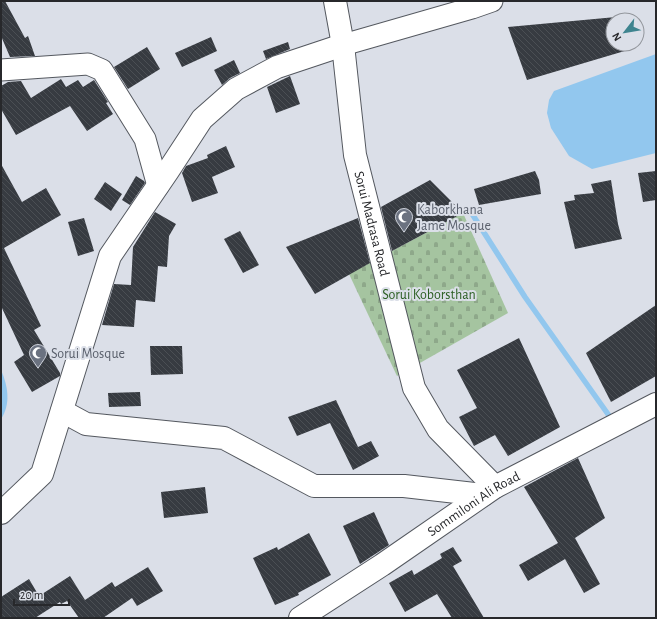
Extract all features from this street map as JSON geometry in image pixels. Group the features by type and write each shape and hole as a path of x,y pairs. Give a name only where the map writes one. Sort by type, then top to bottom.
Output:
{"street":[{"name":"Sorui Madrasa Road","path":"335,1 343,45 355,155 414,388 438,429 489,491"},
{"path":"1,513 42,474 110,256 202,119 236,89 277,67 343,45 492,1"},
{"path":"1,70 88,64 102,70 145,138 158,186"},
{"name":"Sommiloni Ali Road","path":"300,618 382,566 489,491 656,404"},
{"path":"62,411 86,424 224,438 314,486 404,486 489,491"}],"green space":[{"name":"Sorui Koborsthan","path":"463,213 508,313 397,376 349,274"}],"water":[{"path":"656,54 656,153 592,169 569,156 551,128 547,113 549,100 554,91"},
{"path":"1,370 7,389 7,401 1,419"}],"building":[{"path":"1,1 5,1 25,38 28,36 35,56 10,57 1,36"},
{"path":"605,18 605,52 621,52 527,80 508,27"},
{"path":"211,37 217,51 182,67 175,53"},
{"path":"288,42 290,49 266,59 263,51"},
{"path":"147,47 160,69 128,89 114,67"},
{"path":"234,60 240,73 230,78 222,85 214,70"},
{"path":"290,76 300,104 276,113 267,87"},
{"path":"61,79 66,87 78,80 83,87 94,80 108,102 106,103 113,114 87,131 70,106 16,135 1,109 1,86 8,82 21,81 31,98"},
{"path":"226,146 235,167 212,177 218,193 192,202 182,173 186,166 208,158 207,155"},
{"path":"1,164 22,202 46,188 61,215 4,248 41,326 34,330 60,373 60,376 32,392 14,362 24,355 1,306"},
{"path":"535,171 539,180 541,194 479,205 474,189"},
{"path":"656,171 656,200 643,202 638,173"},
{"path":"136,176 145,183 130,205 122,200"},
{"name":"Kaborkhana Jame Mosque","path":"430,180 463,213 392,251 381,207"},
{"path":"611,180 622,239 575,249 564,202 575,200 574,195 594,193 591,184"},
{"path":"105,182 122,194 111,211 94,199"},
{"path":"155,212 176,224 169,236 167,267 158,266 155,302 136,300 134,327 102,325 114,284 131,285 133,247"},
{"path":"84,218 94,251 78,256 68,222"},
{"path":"358,218 370,263 315,294 286,247"},
{"path":"240,231 259,265 243,273 224,239"},
{"path":"656,305 656,376 611,402 586,353"},
{"path":"519,338 560,427 508,456 495,435 474,446 459,417 477,408 457,370"},
{"path":"150,346 182,346 183,374 151,375"},
{"path":"140,392 141,406 109,407 108,393"},
{"path":"336,400 358,447 371,441 379,456 353,470 330,423 297,436 288,417"},
{"path":"578,458 605,518 575,538 600,584 584,593 565,559 528,581 519,565 558,543 524,487"},
{"path":"205,487 208,513 164,518 161,492"},
{"path":"374,512 389,545 360,564 343,526"},
{"path":"309,533 331,575 298,593 299,595 275,605 253,558 277,547 278,550"},
{"path":"453,547 462,561 453,566 484,618 452,618 437,594 405,612 389,583 412,570 414,575 442,558 440,554"},
{"path":"148,567 163,591 137,606 132,598 103,618 79,618 67,601 61,604 60,602 35,618 1,618 1,597 29,579 39,596 70,576 85,600 112,582 115,587"}],"waterway":[{"path":"469,209 525,297 610,417"}],"place":[{"name":"Kaborkhana Jame Mosque","path":"404,232"},
{"name":"Sorui Mosque","path":"38,368"}]}
